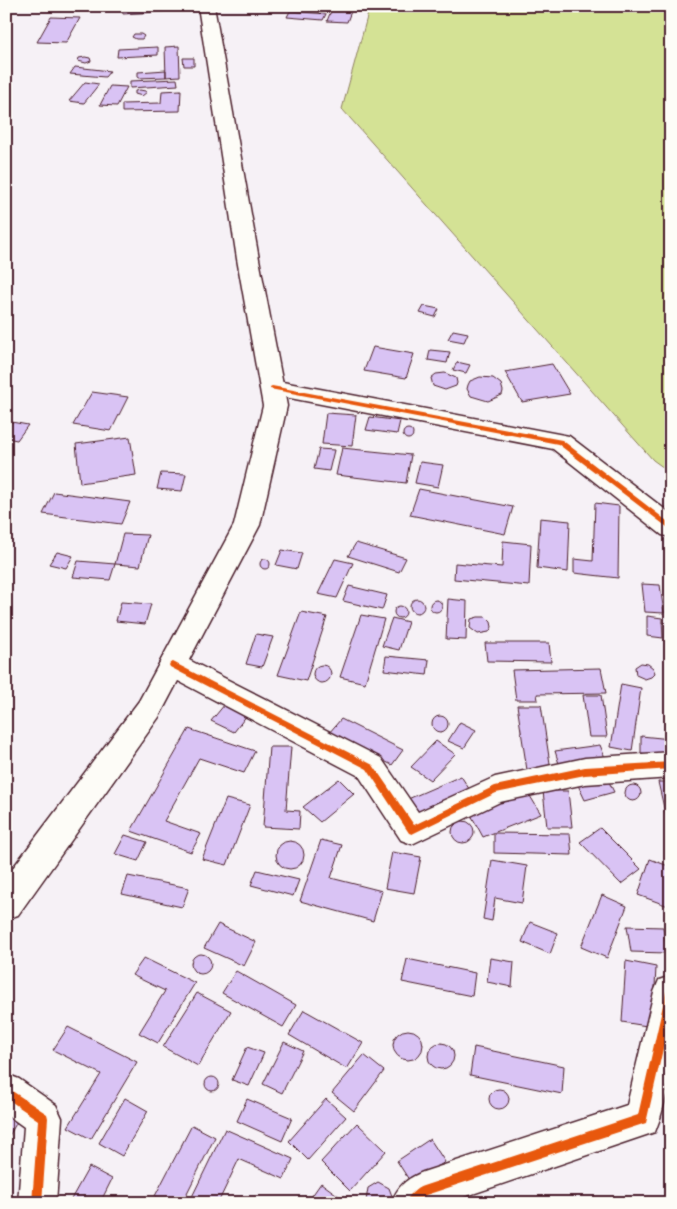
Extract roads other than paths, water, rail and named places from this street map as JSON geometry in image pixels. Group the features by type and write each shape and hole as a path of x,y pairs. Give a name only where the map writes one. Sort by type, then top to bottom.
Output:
{"main road":[{"path":"6,904 149,709 173,665 247,525 276,406 248,259 206,6"},
{"path":"272,388 560,442 671,528"},
{"path":"173,665 370,767 412,830 495,790 585,771 671,765"},
{"path":"410,1203 423,1191 642,1119 671,992"},
{"path":"6,1092 43,1118 37,1203"}]}
